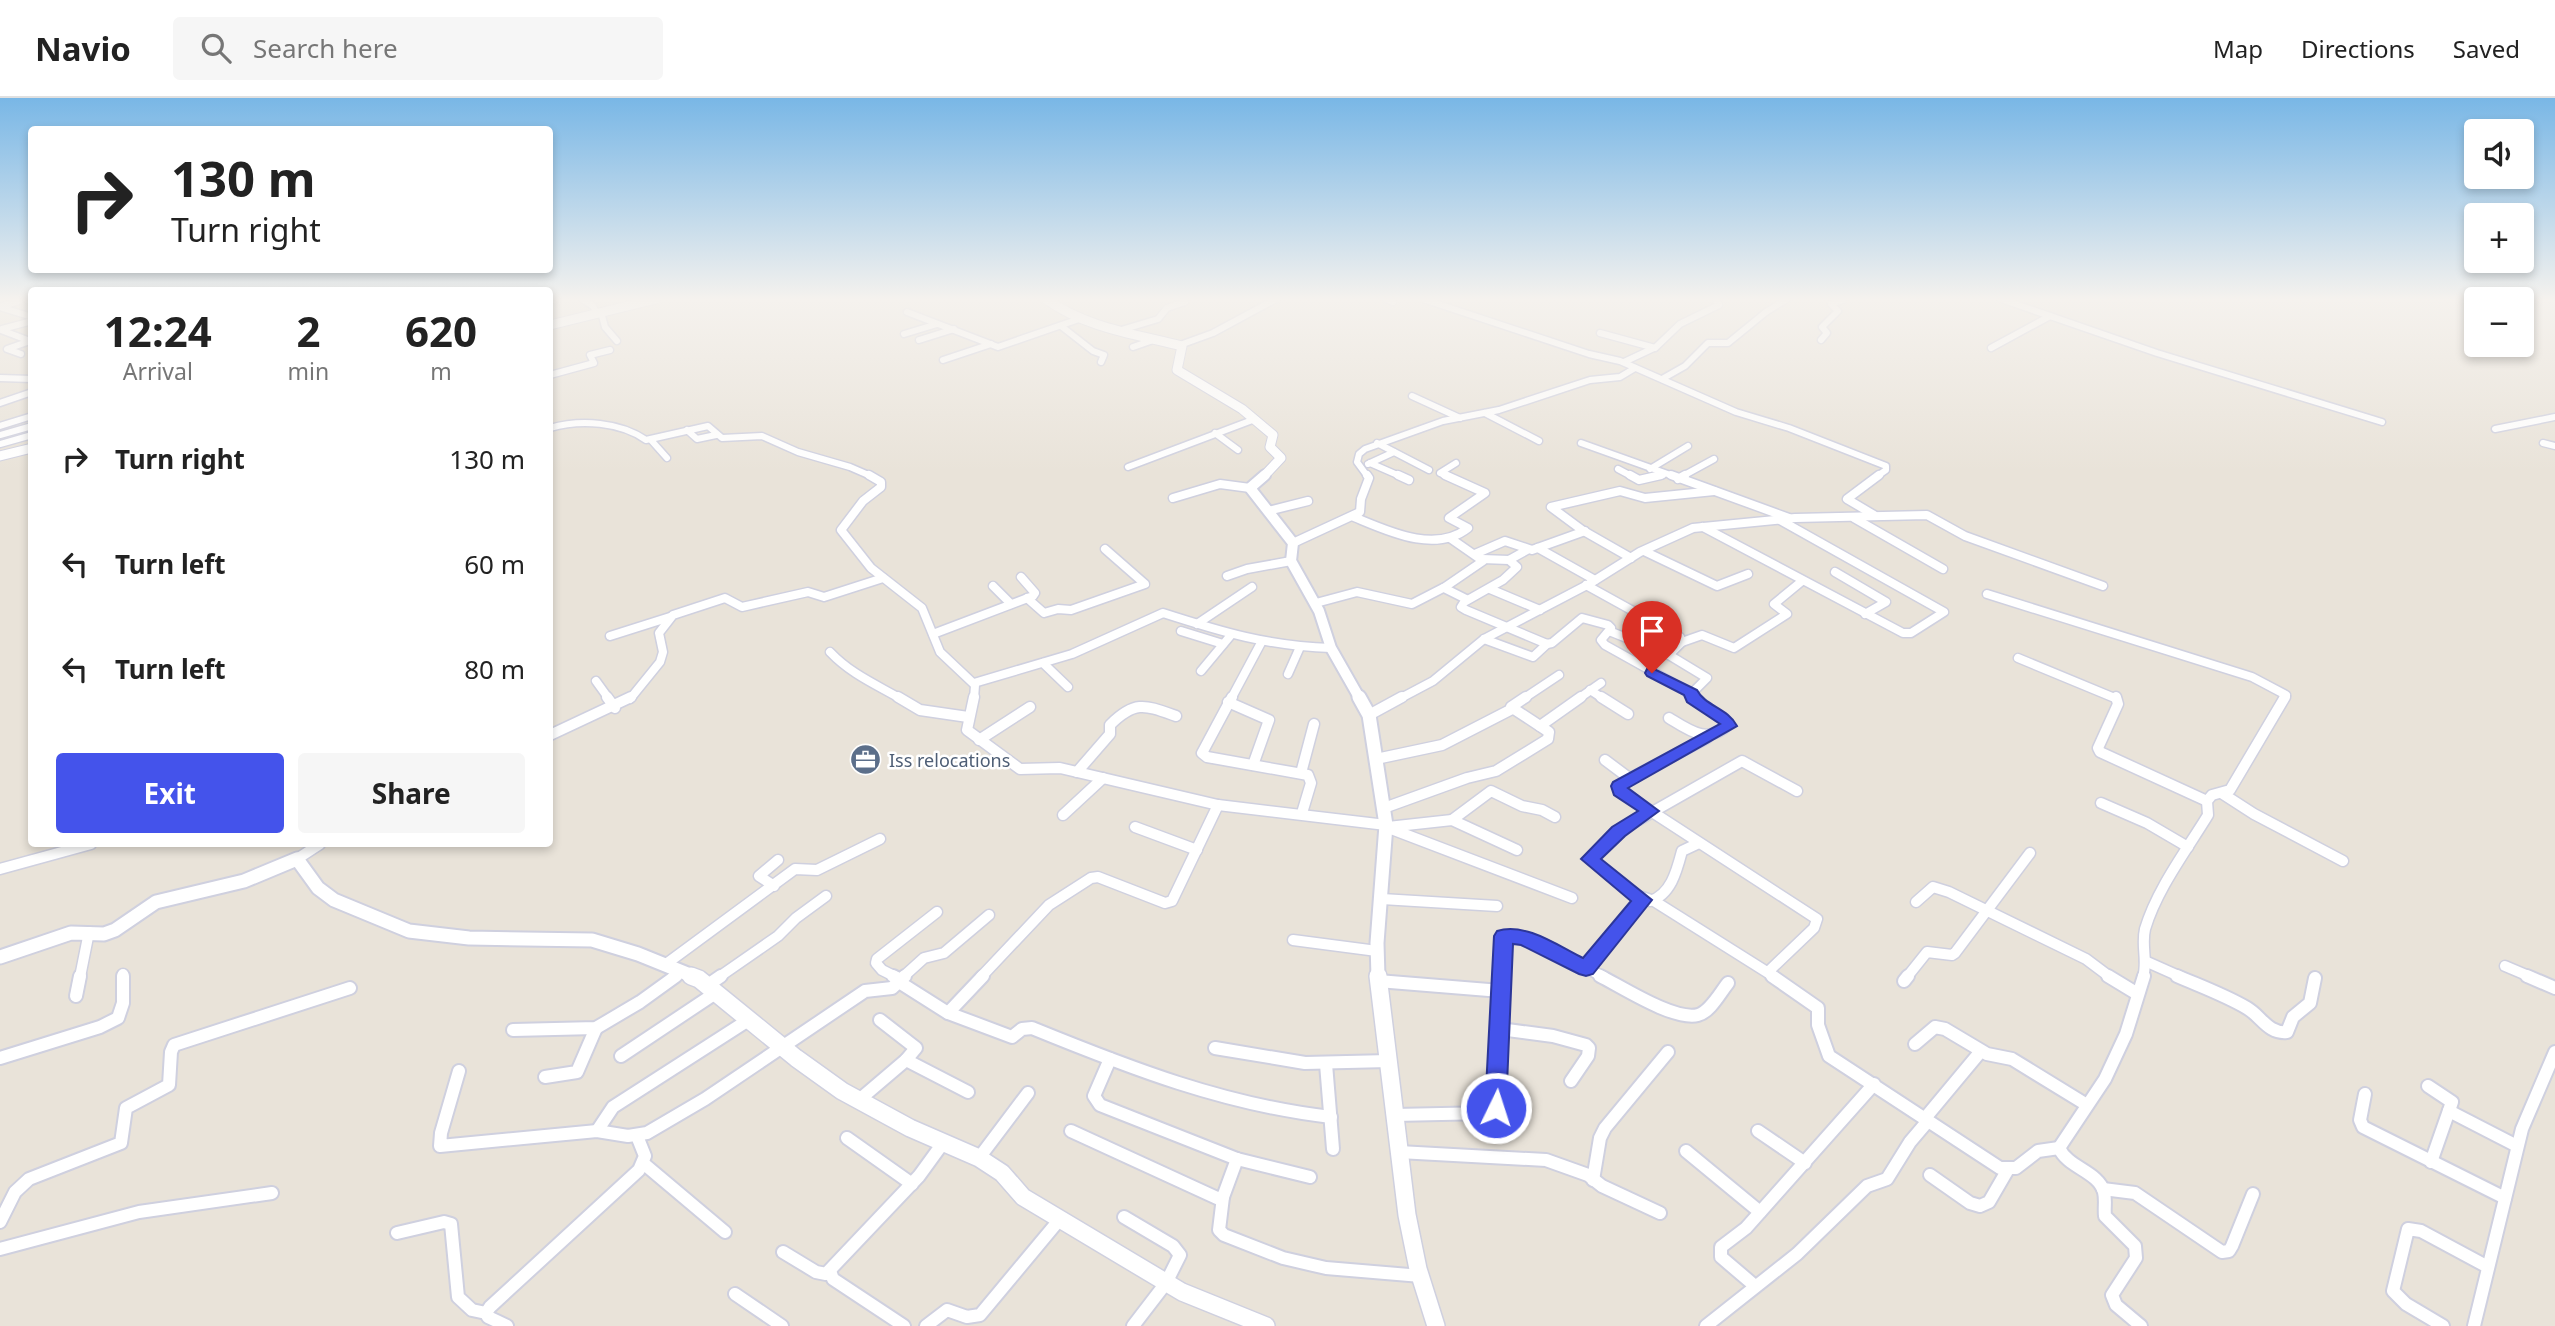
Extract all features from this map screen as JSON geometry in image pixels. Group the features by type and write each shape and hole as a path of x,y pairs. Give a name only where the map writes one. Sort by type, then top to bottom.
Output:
{"street":[{"path":"553,374 593,363 590,356"},
{"path":"943,360 954,356"},
{"path":"1101,362 1103,356"},
{"path":"1180,356 1177,370 1255,419 1272,433 1270,447 1281,458 1250,488"},
{"path":"1606,356 1736,412 1789,428 1887,469 1847,499 1876,516"},
{"path":"1624,362 1637,356"},
{"path":"1662,379 1685,366 1695,356"},
{"path":"2168,356 2382,422"},
{"path":"1293,543 1360,512 1362,495 1369,481 1357,462 1359,454 1377,443 1457,416 1485,413 1590,380 1620,377 1632,369"},
{"path":"12,378 28,372"},
{"path":"0,378 28,379"},
{"path":"0,403 28,394"},
{"path":"1412,396 1457,416"},
{"path":"1485,413 1539,441"},
{"path":"0,426 28,417"},
{"path":"2495,429 2555,417"},
{"path":"1128,467 1255,419"},
{"path":"553,427 568,423 601,425 630,429 642,439 650,440 708,426 716,435 735,439 760,435 798,452 855,467 881,481 883,485 863,501 841,530 867,564 922,608 944,657 974,683 976,691 967,730 1020,769 1053,767 1218,805 1302,813 1386,826 1572,898"},
{"path":"0,435 28,427"},
{"path":"1215,433 1238,450"},
{"path":"0,444 28,436"},
{"path":"650,440 667,458"},
{"path":"1377,443 1429,470"},
{"path":"1581,443 1790,519"},
{"path":"2543,443 2555,446"},
{"path":"1650,469 1688,446"},
{"path":"0,456 28,449"},
{"path":"1360,468 1394,452"},
{"path":"1678,479 1714,459"},
{"path":"1370,463 1409,480"},
{"path":"1354,517 1402,537 1450,538 1468,528 1450,520 1450,517 1485,493 1440,473 1456,463"},
{"path":"1618,469 1639,480 1665,474"},
{"path":"1173,498 1222,483 1234,483 1250,488 1293,543 1292,561 1316,603 1331,648 1369,715 1386,826 1377,951 1378,981 1407,1215 1436,1326"},
{"path":"1631,558 1551,507 1620,491 1645,498 1714,491"},
{"path":"1268,511 1308,501"},
{"path":"1369,715 1433,681 1484,639 1644,551 1686,530 1703,527 1790,519 1927,515 1965,536 2103,586"},
{"path":"1853,517 1943,569"},
{"path":"1703,527 1907,634 1944,612 1780,520"},
{"path":"1450,538 1478,556 1509,560 1527,550 1585,531"},
{"path":"1478,556 1505,541 1527,550"},
{"path":"1538,548 1595,580"},
{"path":"1027,598 1044,613 1058,609 1071,610 1145,584 1105,549"},
{"path":"1644,551 1717,586 1748,574"},
{"path":"1316,603 1357,592 1412,604 1444,588 1479,565 1478,556"},
{"path":"1509,560 1516,568 1490,589 1461,606 1547,644"},
{"path":"1227,576 1247,569 1292,561"},
{"path":"1835,572 1886,602 1865,614"},
{"path":"933,634 1035,593 1021,577"},
{"path":"610,636 713,600 729,598 742,607 808,592 824,597 883,578"},
{"path":"1669,655 1682,642 1702,635 1727,647 1737,646 1787,614 1774,604 1802,581"},
{"path":"1586,585 1675,634 1682,642"},
{"path":"993,586 1011,604"},
{"path":"1196,624 1252,587"},
{"path":"1444,588 1466,601"},
{"path":"1490,589 1540,610"},
{"path":"1987,594 2077,619 2231,671 2286,693 2230,789 2223,794 2212,795 2207,800 2208,815 2164,888 2143,935 2145,961 2126,1034 2105,1079 2059,1148"},
{"path":"974,683 1043,663 1114,636 1163,613 1262,642 1300,648 1331,648"},
{"path":"553,733 630,700 634,689 656,670 663,653 659,633 670,617"},
{"path":"1484,639 1533,657 1582,618 1608,625 1611,628 1601,640 1605,645 1691,693 1692,698 1725,718 1729,724 1619,786 1620,791 1817,919 1814,928 1769,974"},
{"path":"1181,631 1223,645"},
{"path":"1609,631 1669,655 1707,678 1691,693"},
{"path":"1201,671 1231,635"},
{"path":"1262,642 1202,753 1207,757 1308,775 1311,783 1302,813"},
{"path":"1288,674 1300,648"},
{"path":"830,652 848,671 864,677 913,706 928,713 968,717"},
{"path":"2018,658 2116,697 2118,704 2098,748 2100,752 2126,766 2207,800"},
{"path":"1043,663 1068,687"},
{"path":"1376,759 1442,745 1512,709 1559,675"},
{"path":"596,681 615,708"},
{"path":"1540,726 1601,683"},
{"path":"1590,690 1628,714"},
{"path":"1228,702 1269,720 1253,765"},
{"path":"1077,772 1110,734 1110,725 1133,706 1143,705 1176,716"},
{"path":"979,740 1030,707"},
{"path":"1384,808 1468,778 1496,771 1548,739 1549,732 1512,709"},
{"path":"1669,718 1707,738"},
{"path":"1301,773 1314,724"},
{"path":"1605,760 1629,779"},
{"path":"1797,791 1742,761 1619,831 1590,859 1646,899 1769,974 1818,1008 1818,1025 1826,1042 1825,1052 1927,1122 2007,1171 2017,1169 2039,1150 2059,1148"},
{"path":"1063,815 1103,778"},
{"path":"1452,820 1491,791 1522,806 1538,808 1555,817"},
{"path":"2223,794 2272,824 2343,861"},
{"path":"2101,803 2147,823 2188,847"},
{"path":"948,1013 1055,899 1069,894 1094,877 1168,903 1174,897 1218,805"},
{"path":"1386,826 1452,820 1517,850"},
{"path":"1135,827 1197,850"},
{"path":"666,964 795,869 817,870 880,839"},
{"path":"1586,968 1646,899 1664,893 1682,851 1699,843"},
{"path":"0,869 80,847"},
{"path":"0,957 71,933 104,934 156,902 244,881 297,859 315,847"},
{"path":"1904,981 1927,952 1932,950 1952,955 1955,953 1989,912 2030,853"},
{"path":"297,859 301,860 318,888 334,900 409,931 469,938 592,940 682,971 713,988 819,1075 859,1100 943,1143 979,1158 1002,1173 1023,1197 1166,1283 1266,1326"},
{"path":"774,886 759,876 778,860"},
{"path":"1916,902 1933,887 2093,963 2136,993"},
{"path":"621,1056 713,988 826,896"},
{"path":"1382,899 1497,906"},
{"path":"937,912 877,959 876,963 948,1013 1012,1037 1022,1029 1032,1028 1110,1059 1232,1101 1282,1112 1331,1117"},
{"path":"459,1071 441,1133 440,1146 597,1131 637,1136 671,1121 865,991 887,990 924,958 944,953 989,915"},
{"path":"76,996 89,932"},
{"path":"1395,1115 1493,1111 1500,1029 1501,943 1506,935 1524,938 1656,1004 1692,1017 1699,1015 1728,983"},
{"path":"1293,940 1377,951"},
{"path":"2145,961 2243,1006 2267,1027 2283,1033 2287,1031 2293,1017 2310,1003 2315,978"},
{"path":"2505,966 2555,988"},
{"path":"513,1030 596,1028 631,1009 682,971"},
{"path":"0,1058 100,1027 118,1018 123,1003 122,974"},
{"path":"1378,981 1501,991"},
{"path":"0,1222 15,1192 29,1180 121,1143 126,1108 135,1101 159,1093 169,1085 174,1045 350,988"},
{"path":"597,1131 613,1107 750,1019"},
{"path":"859,1100 914,1052 914,1045 880,1020"},
{"path":"1915,1044 1931,1029 1940,1027 1981,1051 2012,1059 2087,1105"},
{"path":"545,1077 577,1072 596,1028"},
{"path":"1500,1029 1553,1036 1586,1045 1589,1048 1588,1056 1571,1081"},
{"path":"1215,1048 1304,1063 1389,1061"},
{"path":"1706,1326 1797,1254 1870,1184 1886,1179 1927,1122 1926,1117 1981,1051"},
{"path":"1593,1180 1600,1138 1605,1128 1668,1052"},
{"path":"2474,1326 2522,1129 2554,1056"},
{"path":"1110,1059 1094,1096 1096,1102 1237,1159 1310,1177"},
{"path":"906,1060 968,1092"},
{"path":"1326,1063 1333,1149"},
{"path":"1755,1286 1721,1257 1720,1252 1805,1163 1874,1084"},
{"path":"2428,1086 2452,1102 2431,1162"},
{"path":"979,1158 1028,1093"},
{"path":"2365,1094 2360,1120 2363,1127 2505,1198"},
{"path":"2449,1111 2517,1146"},
{"path":"1071,1131 1209,1195 1223,1197"},
{"path":"1758,1131 1805,1163"},
{"path":"486,1313 643,1163 645,1156 637,1136"},
{"path":"847,1138 912,1184"},
{"path":"783,1252 822,1274 830,1271 912,1184 943,1143"},
{"path":"2059,1148 2066,1160 2102,1189 2134,1193 2222,1252 2229,1251 2232,1247 2253,1194"},
{"path":"1686,1151 1760,1212"},
{"path":"1399,1152 1540,1158 1577,1171 1616,1194 1660,1213"},
{"path":"1237,1159 1223,1197 1219,1230 1224,1235 1283,1258 1325,1268 1421,1276"},
{"path":"643,1163 725,1232"},
{"path":"1930,1175 1970,1203 1980,1206 1989,1202 2007,1171"},
{"path":"2102,1189 2105,1216 2131,1241 2137,1252 2133,1263 2114,1289 2113,1300 2141,1326"},
{"path":"0,1249 139,1213 272,1193"},
{"path":"1124,1217 1178,1251 1178,1261 1166,1283 1133,1326"},
{"path":"926,1326 947,1310 970,1322 981,1315 1060,1219"},
{"path":"397,1233 444,1222 451,1224 458,1297 472,1310 486,1313 488,1317 507,1326"},
{"path":"2443,1326 2406,1304 2393,1291 2408,1229 2421,1231 2488,1267"},
{"path":"830,1271 833,1279 904,1326"},
{"path":"735,1294 782,1326"}],"place":[{"name":"Iss relocations","path":"866,760"}],"route":[{"path":"1496,1108 1503,936 1524,938 1586,968 1643,900 1590,859 1619,831 1651,811 1620,791 1619,786 1729,726 1725,718 1692,698 1691,693 1652,673"}]}
